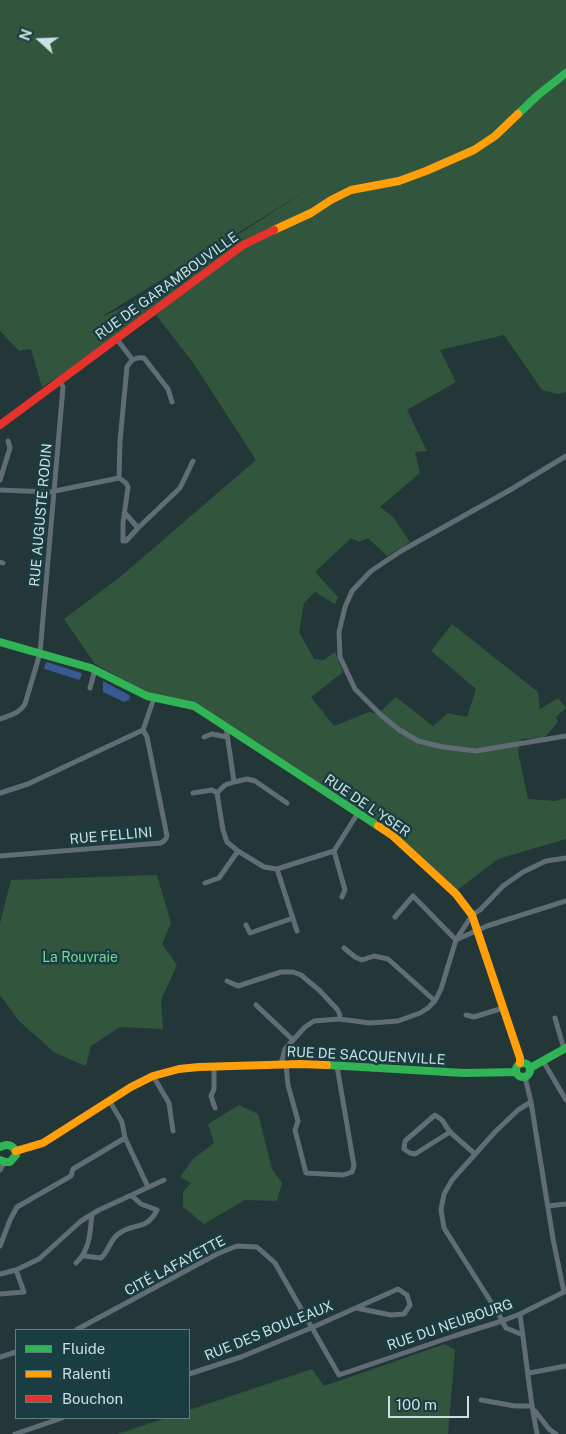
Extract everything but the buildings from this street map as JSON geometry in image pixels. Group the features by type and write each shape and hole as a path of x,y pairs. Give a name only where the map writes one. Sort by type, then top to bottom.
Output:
{"street":[{"name":"RUE DE GARAMBOUVILLE","path":"0,425 243,244 311,213 351,190 399,181 474,150 494,136 538,95 566,73"},
{"path":"116,338 132,359"},
{"path":"119,478 120,441 127,367 132,359 144,358 168,389 172,402"},
{"name":"RUE AUGUSTE RODIN","path":"0,718 21,710 25,704 40,653 63,387 60,380"},
{"path":"0,480 10,448 8,441"},
{"path":"566,456 488,503 401,551 371,571 352,591 345,607 339,632 340,657 355,689 382,716 398,729 418,741 442,747 476,751 566,736"},
{"path":"0,490 50,492 119,478 128,487 123,523 123,540 126,542 180,488 193,461"},
{"path":"125,513 138,528"},
{"name":"RUE DE L'YSER","path":"0,642 95,670 154,698 194,706 393,836 456,894 472,915 520,1058 520,1063"},
{"path":"90,688 95,670"},
{"path":"0,792 28,784 144,730 154,698"},
{"path":"226,727 234,782"},
{"name":"RUE FELLINI","path":"0,856 161,843 165,840 167,836 144,730"},
{"path":"204,737 212,734 227,737"},
{"path":"217,793 225,785 247,779 255,781 287,803"},
{"path":"193,793 212,790 217,793"},
{"path":"217,793 223,830 227,842 264,867 277,869 334,851 358,813"},
{"path":"205,883 219,878 238,851"},
{"path":"334,851 345,890 342,897"},
{"path":"337,1066 354,1166 352,1172 343,1175 306,1174 295,1130 298,1121 283,1064 285,1049 314,1021 339,1019 370,1023 398,1021 420,1013 435,1001 441,989 456,940 472,915 480,910 503,886 523,872 546,861 566,858"},
{"path":"277,869 297,931"},
{"path":"395,917 413,896 456,940"},
{"path":"456,940 478,930 566,901"},
{"path":"246,926 250,934 293,918"},
{"path":"344,948 362,960 374,956 388,959 435,1001"},
{"path":"227,981 238,986 281,972 293,972 300,975 337,1009 340,1015 339,1019"},
{"path":"256,1005 293,1040"},
{"path":"466,1015 474,1017 503,1008"},
{"path":"530,1068 565,1048 554,1018"},
{"path":"543,1061 566,1100"},
{"path":"520,1063 525,1063 530,1068 530,1073 525,1077 520,1077 516,1072 516,1066 520,1063"},
{"name":"RUE DE SACQUENVILLE","path":"16,1151 43,1143 131,1087 153,1076 179,1070 283,1064 464,1073 516,1072"},
{"path":"214,1067 214,1089 211,1096 215,1108"},
{"path":"153,1076 170,1103 173,1131"},
{"path":"525,1077 565,1292"},
{"path":"110,1102 122,1122 125,1138 148,1187"},
{"path":"523,1335 506,1328 444,1228 441,1210 444,1194 452,1180 495,1132 531,1102"},
{"path":"450,1132 415,1154 404,1149 405,1141 435,1115 442,1120 450,1132 475,1154"},
{"path":"0,1246 17,1207 71,1176 73,1169 125,1138"},
{"path":"0,1147 8,1144 14,1147 16,1151 13,1161 1,1164"},
{"path":"0,1274 16,1270 39,1259 81,1221 92,1214 164,1180"},
{"path":"132,1196 141,1204 156,1210"},
{"path":"548,1206 566,1204"},
{"path":"84,1256 101,1258 105,1255 116,1236 124,1230 148,1223 153,1218 156,1210 162,1205"},
{"path":"76,1263 84,1256 90,1237 92,1214"},
{"name":"CITÉ LAFAYETTE","path":"78,1329 217,1254 238,1246 258,1247 275,1263 339,1375"},
{"path":"0,1294 24,1292 16,1270"},
{"name":"RUE DES BOULEAUX","path":"190,1374 241,1357 398,1289 408,1295 410,1305 404,1314 391,1315 356,1308"},
{"name":"RUE DU NEUBOURG","path":"339,1375 502,1321 565,1292"},
{"path":"520,1314 537,1434"},
{"path":"0,1357 15,1352"},
{"path":"529,1373 566,1366"},
{"path":"481,1400 516,1406 532,1406"},
{"path":"532,1406 536,1414 556,1434"},
{"path":"16,1434 59,1419"}],"green space":[{"path":"0,0 566,0 566,392 558,394 542,390 504,335 440,350 456,382 407,410 427,451 415,452 420,473 380,507 393,517 410,542 387,556 368,538 359,542 351,538 315,572 338,597 335,604 315,592 304,603 299,632 314,659 324,660 335,652 343,672 311,697 334,726 369,712 378,714 396,697 433,726 448,713 467,717 476,689 431,651 452,624 538,692 540,709 558,698 566,708 556,717 558,722 544,738 521,739 518,752 528,799 555,801 566,798 566,839 498,859 456,891 392,833 192,702 149,694 95,664 64,619 120,577 256,460 194,364 156,315 42,387 31,349 19,351 0,331","holes":["309,189 126,306 101,317"]},
{"name":"La Rouvraie","path":"157,875 171,923 162,944 177,965 161,1000 163,1029 120,1027 91,1046 86,1066 55,1053 19,1021 0,995 0,923 11,880"},
{"path":"239,1105 258,1114 272,1169 282,1183 277,1201 245,1200 204,1224 183,1207 183,1192 191,1183 180,1177 193,1159 214,1143 208,1124"},
{"path":"445,1344 455,1350 448,1434 117,1434 163,1419 190,1419 190,1410 312,1369 324,1386"}],"water":[{"path":"47,662 81,673 82,675 79,680 44,669"},
{"path":"103,681 130,696 129,700 124,702 103,692"}],"traffic: fast":[{"path":"518,114 566,73"},
{"path":"0,642 91,668 147,696 194,706 378,826"},
{"path":"530,1068 566,1048"},
{"path":"520,1063 526,1063 530,1070 526,1077 520,1077 516,1073 516,1067 520,1063"},
{"path":"327,1065 464,1073 516,1072"},
{"path":"0,1147 11,1146 16,1155 10,1162 0,1160"}],"traffic: slow":[{"path":"274,230 311,213 351,190 399,181 474,150 495,136 518,114"},
{"path":"378,826 393,836 456,894 472,915 520,1058 520,1063"},
{"path":"16,1151 43,1143 131,1087 153,1076 179,1069 199,1067 327,1065"}],"traffic: jam":[{"path":"0,425 243,245 274,230"}]}
